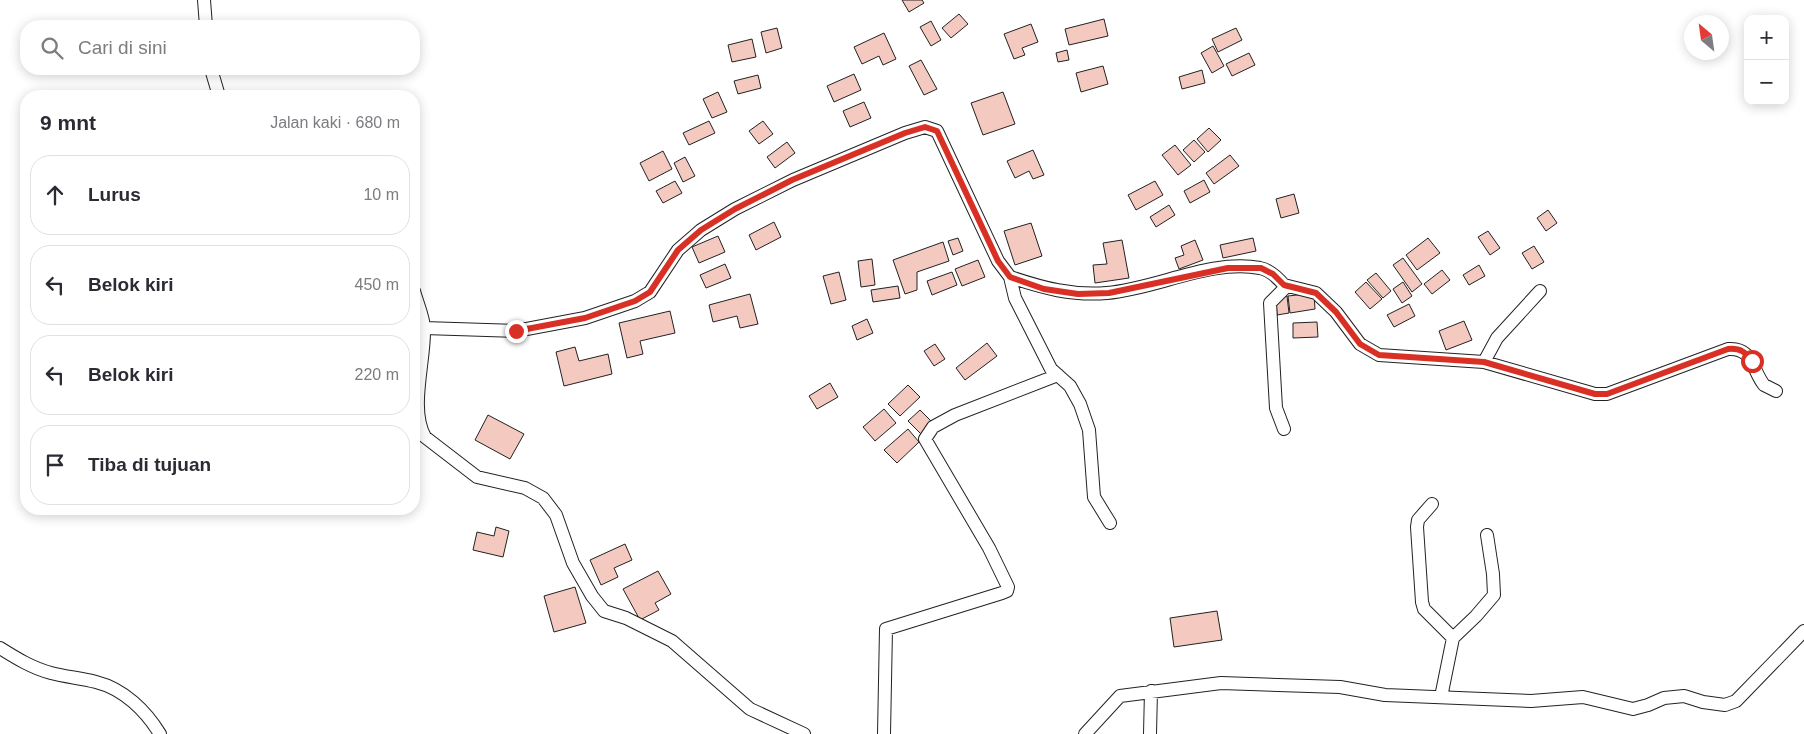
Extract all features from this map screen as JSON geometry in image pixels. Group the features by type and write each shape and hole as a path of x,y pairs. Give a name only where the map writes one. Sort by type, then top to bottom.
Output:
{"street":[{"path":"204,0 206,20"},
{"path":"212,75 217,90"},
{"path":"424,328 516,331 585,318 635,301 650,292 678,250 701,230 735,209 871,146 925,127 937,131 998,261 1010,277 1015,298 1051,369 1074,392 1086,420 1094,497 1110,522"},
{"path":"1010,277 1044,289 1078,294 1109,293 1228,268 1261,268 1273,274 1284,285 1316,293 1336,312 1360,344 1379,355 1484,362 1586,392 1607,394 1728,349 1736,348 1745,352 1752,361 1764,385 1776,391"},
{"path":"1284,285 1284,289 1270,304 1276,408 1284,429"},
{"path":"1484,362 1502,332 1540,291"},
{"path":"420,314 424,328 420,394"},
{"path":"884,734 886,630 1002,593 1008,587 989,548 925,439 933,428 955,415 1058,375"},
{"path":"420,428 426,437 477,477 525,488 543,498 556,515 573,563 592,596 604,611 626,618 672,641 750,709 804,734"},
{"path":"1432,504 1418,520 1417,527 1422,602 1424,609 1453,638"},
{"path":"1441,697 1453,638 1494,595 1487,535"},
{"path":"1085,734 1120,696 1221,683 1258,682 1340,687 1385,695 1531,700 1583,697 1632,709 1664,698 1684,696 1703,702 1725,705 1736,701 1804,631"},
{"path":"0,648 20,661 50,673 98,683 124,696 139,706 160,734"},
{"path":"1150,734 1151,691"}],"building":[{"path":"902,0 922,0 924,3 909,12"},
{"path":"959,14 968,24 951,38 942,28"},
{"path":"1104,19 1108,36 1069,45 1065,29"},
{"path":"931,21 941,40 931,46 920,27"},
{"path":"1031,24 1038,42 1022,48 1025,55 1014,59 1004,34"},
{"path":"777,28 782,48 766,53 761,32"},
{"path":"1236,28 1242,40 1218,52 1212,39"},
{"path":"884,33 896,59 883,65 879,56 862,64 854,47"},
{"path":"752,39 756,57 732,62 728,45"},
{"path":"1213,46 1224,66 1212,73 1201,53"},
{"path":"1067,50 1069,60 1058,62 1056,53"},
{"path":"1249,53 1255,65 1232,76 1226,64"},
{"path":"921,60 937,89 924,95 909,66"},
{"path":"1103,66 1108,84 1081,92 1076,73"},
{"path":"1202,70 1205,83 1182,89 1179,77"},
{"path":"854,74 861,90 834,102 827,86"},
{"path":"758,75 761,88 738,94 734,81"},
{"path":"718,92 727,112 712,118 703,99"},
{"path":"1003,92 1015,124 983,135 971,103"},
{"path":"864,102 871,118 850,127 843,111"},
{"path":"709,121 715,133 689,145 683,133"},
{"path":"763,121 773,134 759,144 749,131"},
{"path":"1209,128 1221,140 1208,152 1197,139"},
{"path":"1194,140 1205,152 1194,162 1183,150"},
{"path":"787,142 795,153 775,168 767,157"},
{"path":"1175,145 1191,165 1178,175 1162,155"},
{"path":"1033,150 1044,175 1033,179 1029,171 1015,178 1007,161"},
{"path":"663,151 672,169 649,181 640,163"},
{"path":"1230,155 1239,166 1214,184 1206,173"},
{"path":"685,157 695,176 683,182 674,163"},
{"path":"1204,180 1210,192 1190,203 1184,191"},
{"path":"675,181 682,193 663,203 656,191"},
{"path":"1155,181 1163,195 1136,210 1128,195"},
{"path":"1294,194 1299,213 1281,218 1276,199"},
{"path":"1169,205 1175,215 1156,227 1150,217"},
{"path":"1548,210 1557,223 1546,231 1537,218"},
{"path":"774,222 781,237 756,250 749,235"},
{"path":"1031,223 1042,256 1015,265 1004,231"},
{"path":"1488,231 1500,248 1490,255 1478,237"},
{"path":"718,236 725,252 699,263 692,247"},
{"path":"958,238 963,251 953,255 948,241"},
{"path":"1253,238 1256,251 1223,258 1220,245"},
{"path":"1428,238 1440,253 1417,270 1406,255"},
{"path":"1122,240 1129,278 1095,283 1093,265 1107,264 1103,243"},
{"path":"1195,240 1203,260 1179,269 1175,258 1184,255 1181,246"},
{"path":"943,242 949,261 917,272 917,290 905,294 893,260"},
{"path":"1534,246 1544,262 1532,269 1522,253"},
{"path":"1403,258 1422,284 1412,292 1393,265"},
{"path":"872,259 875,285 861,287 858,261"},
{"path":"978,260 985,277 962,286 955,269"},
{"path":"725,264 731,278 706,288 700,275"},
{"path":"1479,265 1485,276 1469,285 1463,275"},
{"path":"1442,270 1450,280 1432,294 1424,284"},
{"path":"839,272 846,300 831,304 823,276"},
{"path":"952,272 957,285 932,295 927,281"},
{"path":"1376,273 1391,291 1383,298 1367,280"},
{"path":"1366,282 1382,299 1370,309 1355,292"},
{"path":"1403,282 1412,296 1402,303 1393,289"},
{"path":"898,286 900,298 873,302 871,290"},
{"path":"1314,293 1315,309 1290,313 1288,296"},
{"path":"750,294 758,324 740,328 737,316 713,322 709,305"},
{"path":"1287,296 1289,313 1277,315 1276,297"},
{"path":"1409,304 1415,316 1394,327 1387,315"},
{"path":"670,311 675,333 640,341 643,354 627,358 619,323"},
{"path":"867,319 873,333 857,340 852,326"},
{"path":"1464,321 1472,340 1446,350 1439,331"},
{"path":"1317,322 1318,337 1293,338 1293,323"},
{"path":"987,343 997,356 965,380 956,368"},
{"path":"935,344 945,359 934,366 924,351"},
{"path":"575,347 579,361 608,354 612,374 564,386 556,352"},
{"path":"830,383 838,397 817,409 809,396"},
{"path":"908,385 920,397 900,416 888,404"},
{"path":"884,409 896,423 875,441 863,427"},
{"path":"920,410 934,424 922,435 908,421"},
{"path":"488,415 524,434 510,459 475,440"},
{"path":"908,429 919,442 897,463 884,450"},
{"path":"496,527 509,531 503,557 473,550 477,532 494,536"},
{"path":"625,544 632,560 614,568 618,577 601,585 590,560"},
{"path":"658,571 671,594 655,603 659,610 640,620 623,589"},
{"path":"575,587 586,623 554,632 544,596"},
{"path":"1217,611 1222,640 1174,647 1170,618"}],"route":[{"path":"516,331 585,318 635,301 650,292 678,250 701,230 735,209 792,180 871,146 925,127 937,131 998,261 1010,277 1044,289 1078,294 1109,293 1207,271 1228,268 1261,268 1273,274 1284,285 1303,288 1316,293 1336,312 1360,344 1379,355 1484,362 1595,394 1607,394 1632,383 1728,349 1736,348 1745,352 1752,361"}]}
